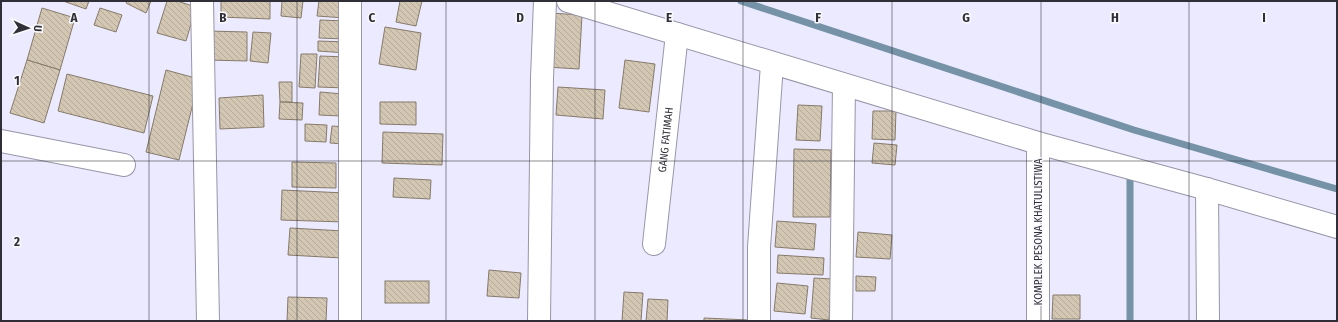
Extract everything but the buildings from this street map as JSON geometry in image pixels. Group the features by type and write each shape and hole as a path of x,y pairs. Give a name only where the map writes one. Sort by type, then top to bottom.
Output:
{"street":[{"path":"202,1 208,321"},
{"path":"350,1 350,321"},
{"path":"539,321 542,78 545,1"},
{"path":"568,1 772,64 1038,143 1207,188 1337,227"},
{"name":"GANG FATIMAH","path":"654,244 677,34"},
{"path":"759,321 759,247 772,64"},
{"path":"841,321 844,85"},
{"path":"1,141 124,165"},
{"name":"KOMPLEK PESONA KHATULISTIWA","path":"1038,143 1038,321"},
{"path":"1207,188 1208,321"}],"waterway":[{"path":"741,1 1134,130 1337,189"},
{"path":"1130,180 1130,321"}]}
